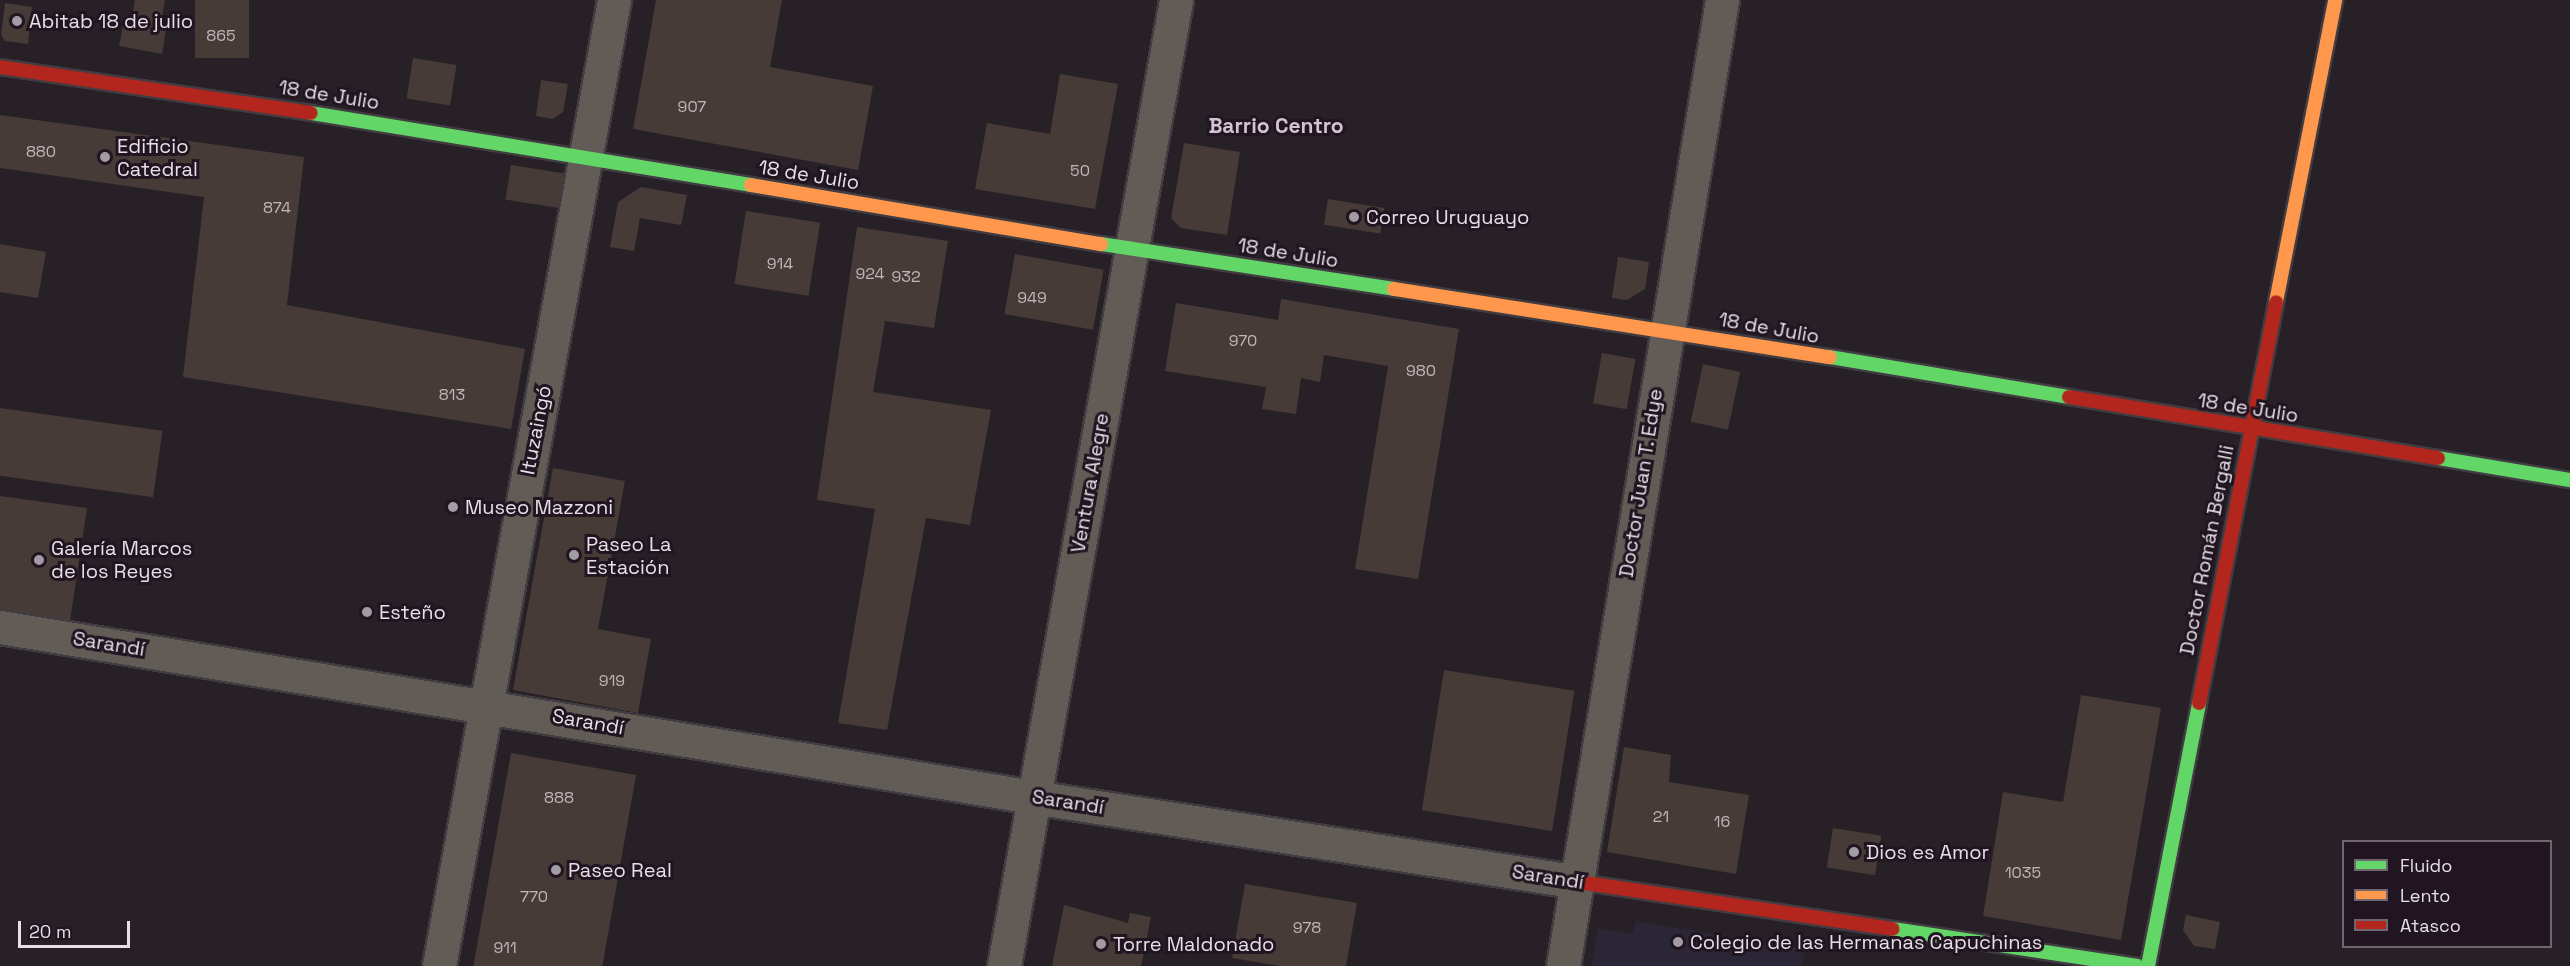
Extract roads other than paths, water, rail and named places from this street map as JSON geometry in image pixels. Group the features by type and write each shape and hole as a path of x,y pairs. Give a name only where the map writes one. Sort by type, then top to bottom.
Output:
{"street":[{"name":"Ituzaingó","path":"439,966 484,704 614,0"},
{"name":"Ventura Alegre","path":"1004,966 1176,0"},
{"name":"Doctor Juan T. Edye","path":"1563,966 1579,882 1665,330 1722,0"},
{"name":"Doctor Román Bergalli","path":"2148,966 2250,429 2335,0"},
{"name":"18 de Julio","path":"0,67 288,108 1133,249 1665,330 2250,429 2570,480"},
{"name":"Sarandí","path":"0,627 484,704 1033,797 2137,966"}],"place":[{"name":"Abitab 18 de julio","path":"17,21"},
{"name":"Edificio Catedral","path":"105,157"},
{"name":"Correo Uruguayo","path":"1354,217"},
{"name":"Museo Mazzoni","path":"453,507"},
{"name":"Paseo La Estación","path":"574,555"},
{"name":"Galería Marcos de los Reyes","path":"39,560"},
{"name":"Esteño","path":"367,612"},
{"name":"Dios es Amor","path":"1854,852"},
{"name":"Paseo Real","path":"556,870"},
{"name":"Colegio de las Hermanas Capuchinas","path":"1678,942"},
{"name":"Torre Maldonado","path":"1101,944"}],"district":[{"name":"Barrio Centro","path":"1276,126"}]}
